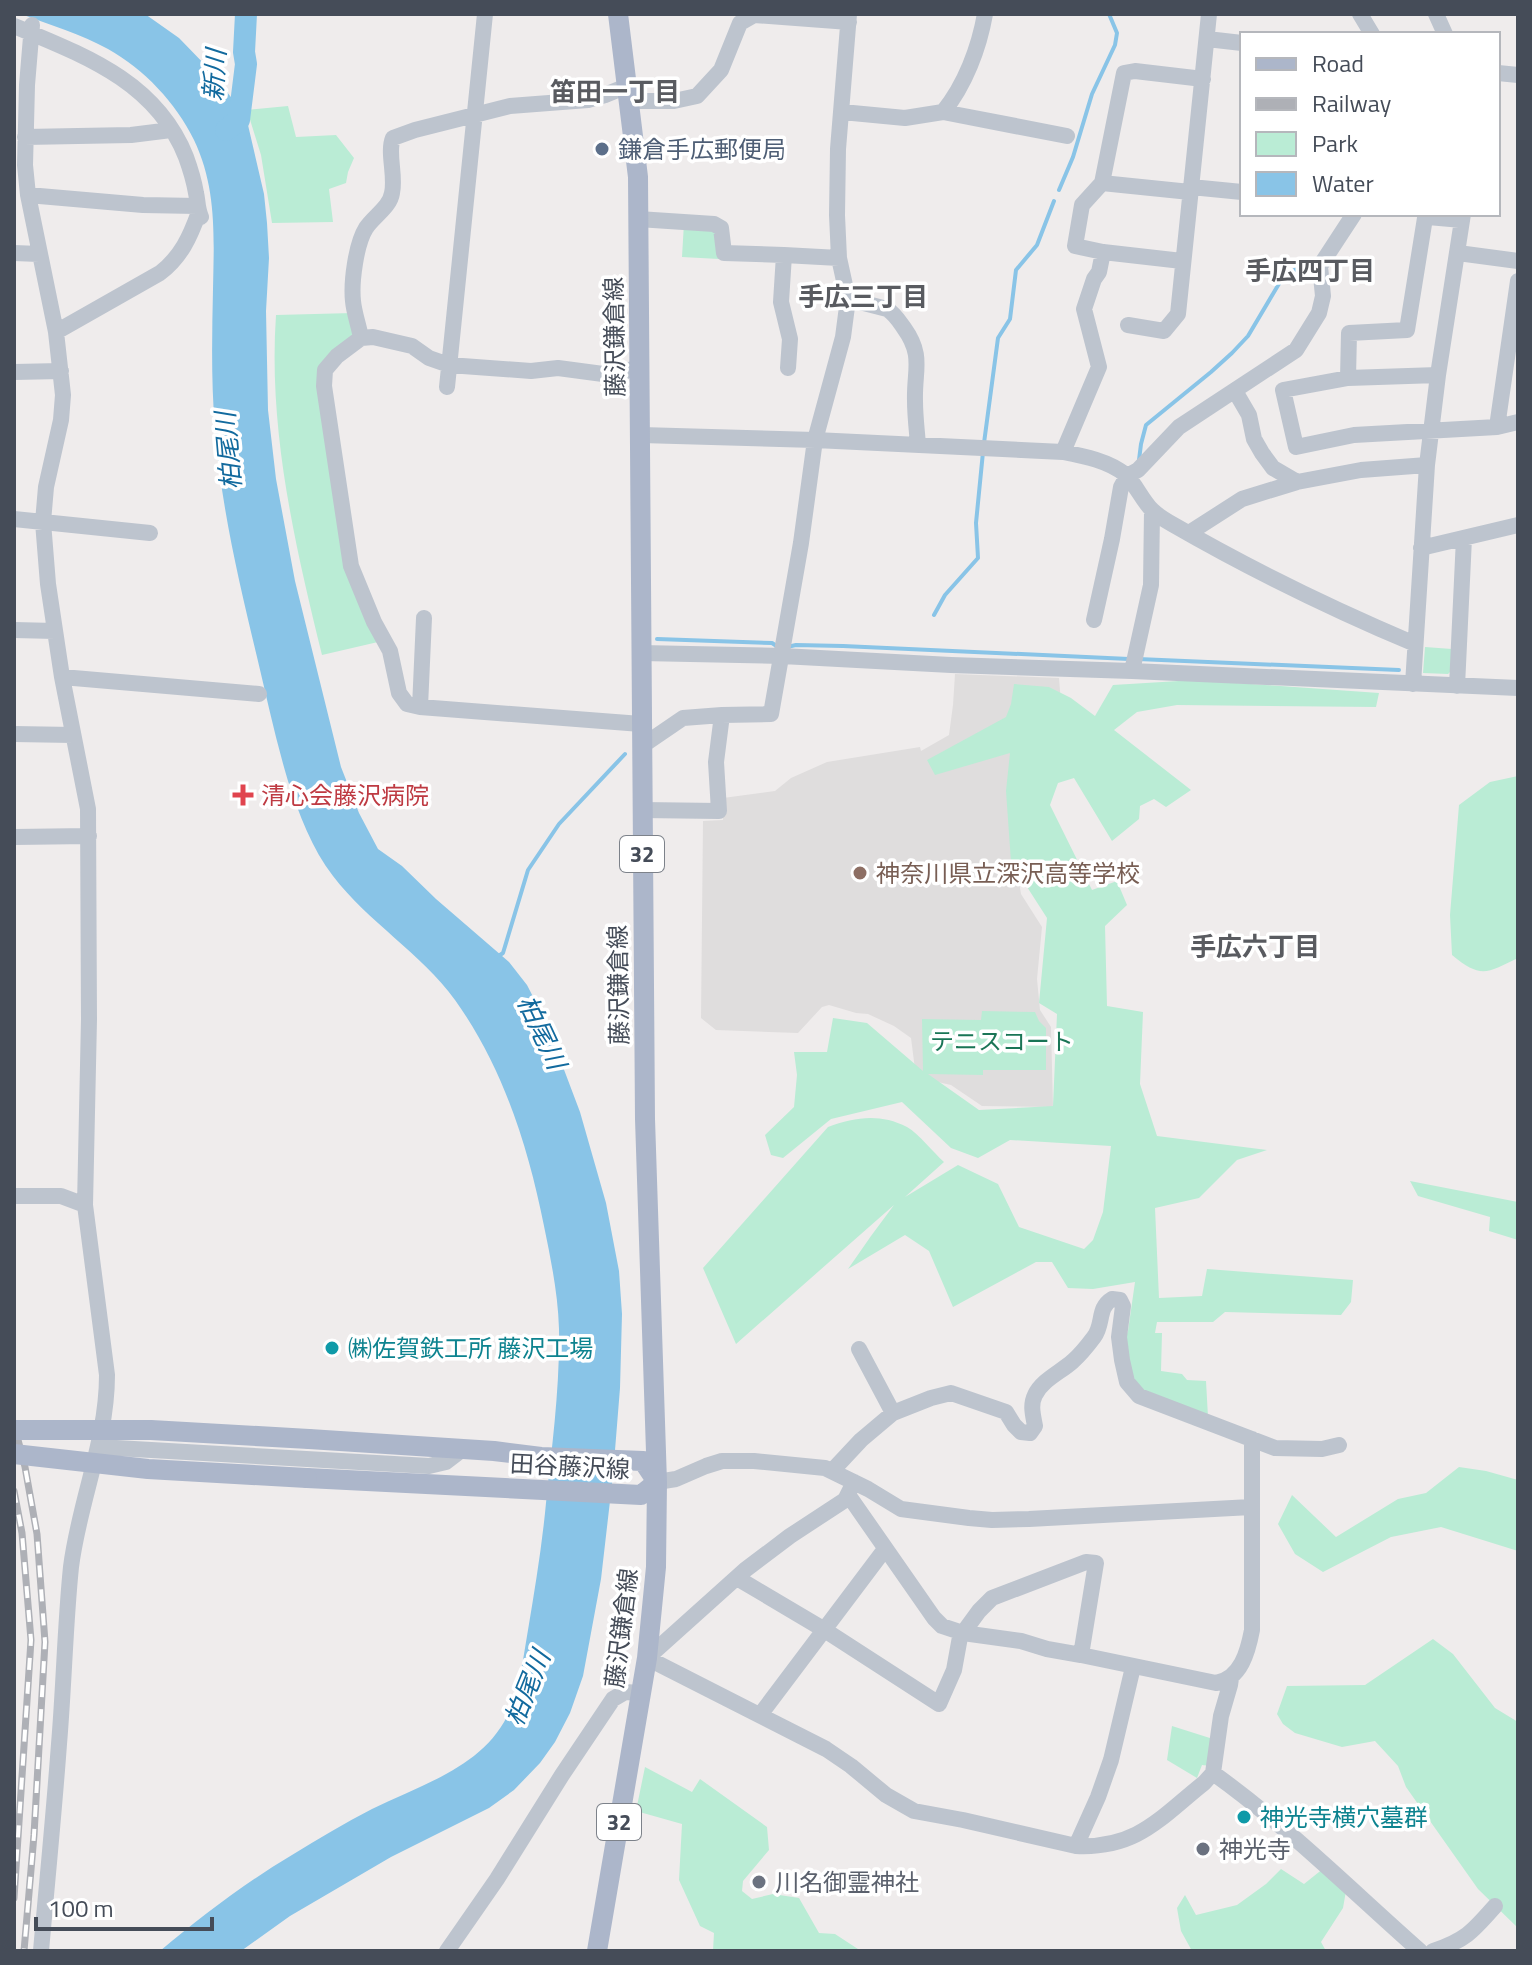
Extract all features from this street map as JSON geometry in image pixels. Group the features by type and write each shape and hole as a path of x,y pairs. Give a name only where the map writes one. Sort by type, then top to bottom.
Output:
{"main road":[{"name":"藤沢鎌倉線","path":"597,1951 647,1658 656,1567 657,1482 645,1119 638,177 618,14"},
{"name":"田谷藤沢線","path":"14,1430 151,1430 494,1451 541,1457 643,1461 657,1482 641,1495 618,1495 148,1469 14,1454"},
{"path":"483,1488 494,1451"}],"street":[{"path":"447,387 485,14"},
{"path":"943,112 963,82 983,28 985,14"},
{"path":"1128,325 1164,331 1178,314 1209,14"},
{"path":"361,338 353,301 358,245 369,224 389,203 392,195 394,177 390,144 393,138 510,106 588,100 628,93 674,101 697,96 721,70 740,23 754,15 849,18 838,149 839,258 848,299 843,337 815,440 801,543 771,714 683,718 642,746"},
{"path":"14,26 32,29 123,78 139,91 156,108 185,155 199,211 183,249 173,263 56,332"},
{"path":"32,29 21,84 25,165 28,195 56,332 63,408 46,487 43,522 48,584 62,677 88,809 89,1019 85,1205 107,1375 99,1447 72,1563 41,1951"},
{"path":"1207,39 1240,43"},
{"path":"1182,261 1075,246 1082,205 1102,183 1124,73 1135,71 1203,79"},
{"path":"842,112 905,118 943,112 1067,136"},
{"path":"25,137 131,135 171,130"},
{"path":"1102,183 1240,192"},
{"path":"28,195 199,211"},
{"path":"1094,620 1121,487 1127,476 1138,470 1179,427 1296,350 1319,313 1323,296 1320,266 1353,216"},
{"path":"1348,378 1349,333 1407,330 1425,218 1462,217 1427,465 1413,684"},
{"path":"638,219 714,224 721,228 724,253 839,258"},
{"path":"1063,452 1099,367 1084,309 1099,272 1103,252"},
{"path":"14,253 39,254"},
{"path":"1458,253 1518,261"},
{"path":"784,255 781,302 790,339 788,368"},
{"path":"1497,427 1518,281"},
{"path":"848,299 892,312 915,348 918,445"},
{"path":"640,367 603,374 558,368 531,371 449,365 429,358 412,346 373,337 361,338 337,356 325,370 324,386 351,566 374,622 390,651 399,693 407,704 641,724"},
{"path":"14,372 61,371"},
{"path":"1438,375 1348,378 1283,390 1296,447 1354,435 1497,427 1518,422"},
{"path":"1235,391 1249,415 1254,439 1262,453 1273,468 1297,482"},
{"path":"641,435 1063,452 1098,461 1127,476 1152,511 1189,533 1364,622 1415,644"},
{"path":"1189,533 1242,499 1297,482 1361,470 1427,465"},
{"path":"1132,671 1151,585 1152,511"},
{"path":"14,519 150,533"},
{"path":"1421,548 1518,525"},
{"path":"1457,686 1464,538"},
{"path":"420,707 424,618"},
{"path":"14,630 55,631"},
{"path":"641,653 782,656 1518,688"},
{"path":"62,677 259,694"},
{"path":"642,810 719,811 716,762 722,715"},
{"path":"14,734 73,735"},
{"path":"14,837 89,836"},
{"path":"14,1196 61,1196 85,1205"},
{"path":"14,1205 85,1205"},
{"path":"832,1471 861,1440 893,1413 951,1393 1006,1412 1021,1432 1030,1433 1035,1426 1033,1397 1040,1387 1075,1360 1097,1334 1101,1314 1106,1303 1112,1299 1120,1300 1123,1306 1119,1337 1122,1360 1127,1382 1139,1396 1275,1448 1322,1449 1339,1445"},
{"path":"859,1349 893,1413"},
{"path":"657,1482 676,1479 722,1461 754,1461 832,1471 851,1489 885,1549 942,1626 963,1633 1021,1641 1216,1683 1231,1678 1248,1655 1252,1630 1252,1439"},
{"path":"99,1447 429,1466 446,1462 463,1449"},
{"path":"429,1466 483,1488"},
{"path":"851,1489 901,1509 992,1520 1251,1507"},
{"path":"851,1489 845,1500 756,1561 647,1658 826,1749 886,1795 914,1811 1076,1846 1115,1844 1135,1836 1204,1783 1213,1773 1221,1716 1231,1678"},
{"path":"760,1715 885,1549"},
{"path":"737,1578 939,1704 954,1670 960,1637 992,1598 1086,1562 1096,1563 1081,1655"},
{"path":"1076,1846 1111,1760 1133,1667"},
{"path":"451,1950 613,1699 625,1692 640,1693"},
{"path":"1213,1773 1343,1880 1420,1951"},
{"path":"1433,1951 1456,1943 1473,1932 1495,1906"}],"shaded area":[{"name":"神奈川県立深沢高等学校","path":"955,674 1059,678 1062,716 1014,853 1021,894 1042,927 1037,979 1040,1010 1051,1027 1053,1107 982,1106 951,1085 916,1077 911,1038 868,1014 829,1005 822,1007 798,1033 716,1030 701,1018 703,821 723,820 723,798 775,791 791,778 827,762 920,747 921,751 949,735"}],"green space":[{"path":"288,106 296,137 336,135 354,158 346,183 329,189 333,222 272,223 261,155 247,110"},
{"path":"684,223 710,226 719,238 719,259 682,257"},
{"path":"353,313 355,333 327,360 340,524 378,642 322,655 293,529 280,444 276,401 276,315"},
{"path":"1425,647 1452,649 1451,671 1448,674 1423,673"},
{"name":"テニスコート","path":"1195,680 1379,693 1376,707 1177,705 1137,712 1114,730 1191,790 1166,807 1154,799 1140,806 1139,819 1112,841 1074,778 1058,783 1050,805 1092,890 1117,881 1127,905 1105,926 1107,1006 1143,1012 1140,1084 1157,1136 1267,1150 1237,1160 1199,1198 1155,1208 1159,1298 1202,1296 1207,1269 1353,1280 1351,1302 1341,1315 1225,1312 1213,1322 1157,1322 1155,1333 1162,1333 1161,1371 1182,1374 1187,1380 1206,1381 1208,1417 1146,1393 1133,1380 1124,1341 1135,1282 1093,1289 1068,1288 1052,1262 1036,1262 953,1307 929,1251 905,1235 848,1269 894,1205 736,1344 703,1268 828,1127 838,1124 868,1118 897,1123 916,1134 944,1162 905,1197 958,1165 998,1184 1019,1227 1084,1249 1093,1240 1103,1212 1111,1146 1010,1140 978,1158 951,1148 902,1102 831,1119 783,1158 771,1155 765,1135 794,1107 797,1075 794,1052 827,1052 833,1018 867,1023 923,1071 922,1019 981,1020 982,1011 1035,1012 1046,1028 1046,1070 983,1070 983,1075 928,1074 979,1110 1053,1106 1057,1014 1039,1003 1047,918 1011,862 1006,791 1010,753 935,775 927,760 1006,717 1014,684 1049,687 1071,698 1095,716 1113,685"},
{"path":"1518,776 1518,958 1491,970 1477,970 1452,955 1450,915 1459,805 1490,782"},
{"path":"1410,1181 1518,1202 1518,1240 1489,1231 1490,1217 1418,1196"},
{"path":"1459,1467 1518,1480 1518,1551 1441,1527 1391,1537 1323,1572 1295,1554 1278,1524 1292,1495 1336,1537 1398,1499 1426,1493"},
{"path":"1433,1639 1453,1654 1495,1708 1518,1722 1518,1928 1478,1889 1406,1787 1398,1766 1375,1741 1342,1747 1295,1733 1283,1724 1277,1714 1287,1686 1365,1685"},
{"path":"1172,1726 1213,1739 1210,1766 1202,1765 1197,1778 1167,1760"},
{"path":"645,1767 692,1792 700,1779 767,1827 769,1850 743,1881 742,1891 752,1899 773,1894 799,1898 819,1933 835,1934 861,1951 713,1951 714,1933 700,1926 679,1880 682,1824 636,1811"},
{"path":"1324,1868 1346,1891 1343,1908 1321,1942 1326,1951 1192,1951 1181,1931 1177,1908 1185,1895 1196,1915 1237,1905 1281,1869 1304,1884"}],"water":[{"name":"柏尾川","path":"21,14 145,14 179,38 211,71 240,109 248,125 264,194 267,223 268,410 276,479 295,581 341,767 359,813 378,849 402,866 509,962 527,985 546,1022 580,1112 606,1203 619,1271 622,1314 620,1388 601,1579 583,1676 570,1713 555,1742 514,1790 489,1808 391,1857 290,1916 241,1951 160,1951 224,1900 275,1866 362,1814 456,1768 491,1740 504,1721 520,1674 536,1583 557,1395 557,1303 530,1166 512,1108 487,1052 441,983 347,893 325,866 312,843 288,781 244,601 222,487 213,394 212,213 207,176 194,140 168,100 134,66 98,44"}],"waterway":[{"name":"新川","path":"226,130 239,120 246,64 246,14"},
{"path":"1059,190 1073,157 1092,94 1115,45 1117,33 1109,14"},
{"path":"984,443 998,338 1010,319 1016,270 1037,245 1054,201"},
{"path":"1139,460 1146,425 1211,372 1248,336 1283,277 1317,259"},
{"path":"934,615 945,595 978,558 976,523 983,452"},
{"path":"657,639 772,643 778,647"},
{"path":"787,647 843,646 1129,659"},
{"path":"1138,659 1399,670"},
{"path":"497,957 503,953 528,870 559,824 625,754"}],"railway":[{"path":"14,1424 37,1534 45,1642 24,1951"},
{"path":"14,1491 22,1533 31,1640 14,1898"}],"place":[{"name":"鎌倉手広郵便局","path":"602,149"},
{"name":"清心会藤沢病院","path":"243,795"},
{"name":"神奈川県立深沢高等学校","path":"860,873"},
{"name":"㈱佐賀鉄工所 藤沢工場","path":"332,1348"},
{"name":"神光寺横穴墓群","path":"1244,1817"},
{"name":"神光寺","path":"1203,1849"},
{"name":"川名御霊神社","path":"759,1882"}],"district":[{"name":"笛田一丁目","path":"615,91"},
{"name":"手広四丁目","path":"1310,270"},
{"name":"手広三丁目","path":"863,296"},
{"name":"手広六丁目","path":"1255,946"}]}
